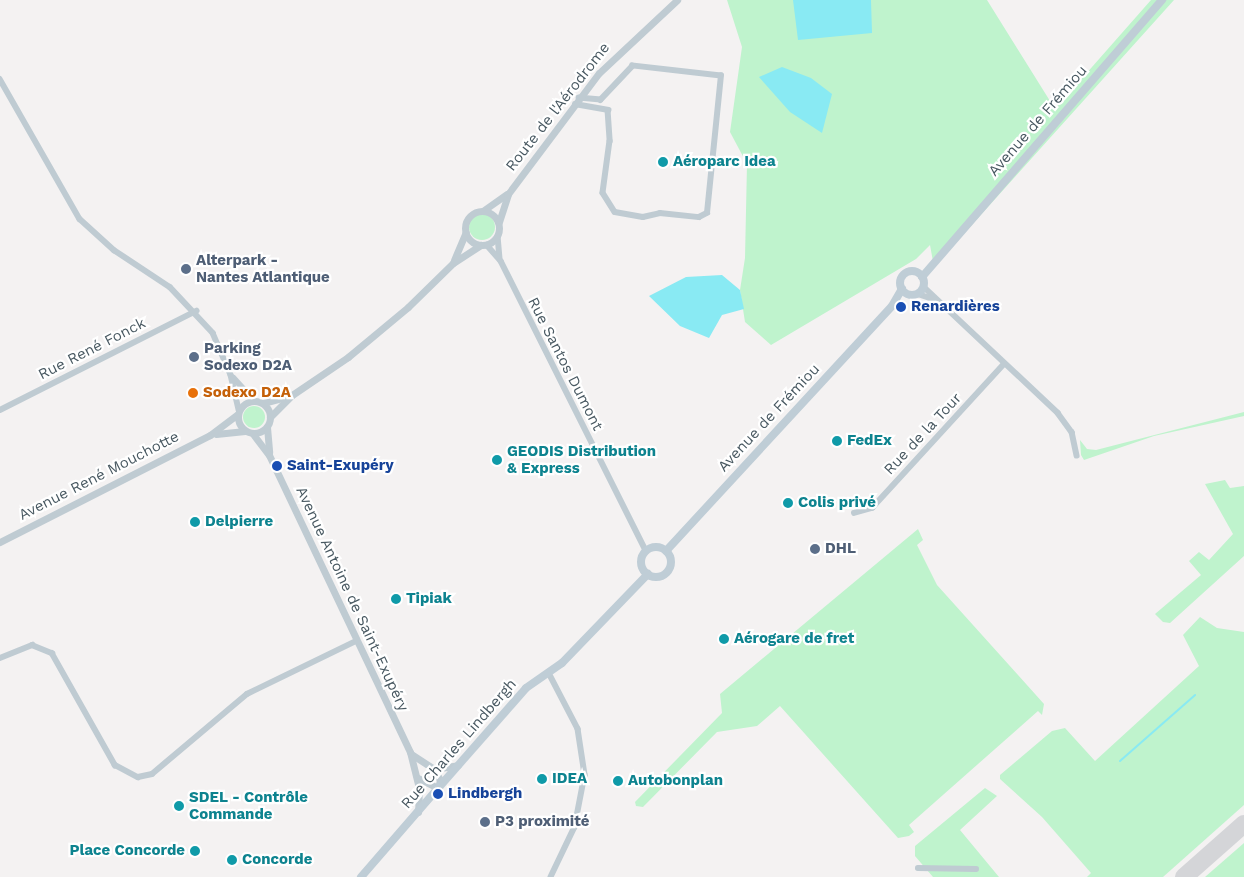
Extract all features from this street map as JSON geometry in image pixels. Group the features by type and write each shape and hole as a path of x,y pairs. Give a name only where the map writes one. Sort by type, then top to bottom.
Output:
{"main road":[{"name":"Avenue de Frémiou","path":"666,551 905,292 903,276 920,275 1162,0"},
{"path":"905,292 918,294 924,287 920,275"},
{"path":"658,547 666,551 669,569 662,576 648,574 640,563 646,550 658,547"},
{"name":"Rue Charles Lindbergh","path":"362,877 526,688 549,673 648,574"}],"street":[{"name":"Route de l'Aérodrome","path":"499,222 508,194 577,101 623,46 677,0"},
{"path":"633,66 721,76 706,213 699,217 660,213 644,217 615,212 603,193 610,141 608,109 577,101 601,100 633,66"},
{"path":"0,79 80,219 196,311 212,333 231,375 238,412"},
{"name":"Route de l'Aérodrome","path":"484,210 508,194"},
{"path":"453,263 466,232 470,215 484,210 499,222 500,261"},
{"path":"466,232 484,245"},
{"path":"250,433 267,427 270,417 292,395 379,332 453,263 498,236"},
{"name":"Rue Santos Dumont","path":"484,245 500,261 646,550"},
{"path":"924,287 935,300 1069,426 1077,455"},
{"path":"918,294 935,300"},
{"name":"Rue René Fonck","path":"0,410 196,311"},
{"name":"Rue de la Tour","path":"854,513 872,508 1004,364"},
{"path":"231,375 259,402 270,417"},
{"path":"259,402 292,395"},
{"name":"Avenue René Mouchotte","path":"0,542 210,436 238,412 259,402"},
{"name":"Avenue Antoine de Saint-Exupéry","path":"238,412 250,433 270,455 410,754 418,778 418,812"},
{"name":"Avenue Antoine de Saint-Exupéry","path":"267,427 270,455"},
{"name":"Avenue René Mouchotte","path":"210,436 250,433"},
{"path":"0,658 32,645 52,653 115,765 138,777 152,774 247,694 356,641"},
{"path":"549,673 578,729 585,776 576,827 551,877"},
{"path":"410,754 434,769 458,766"},
{"path":"434,769 439,787"},
{"path":"418,778 439,787"},
{"path":"918,868 976,869"}],"green space":[{"path":"727,0 987,0 1055,109 1151,0 1174,0 934,267 930,245 916,259 771,345 745,322 740,290 745,258 747,164 730,132 742,47"},
{"path":"482,214 491,218 495,227 491,236 482,240 473,236 469,227 473,218"},
{"path":"250,406 258,406 265,413 265,421 258,428 250,428 243,421 243,413"},
{"path":"1244,412 1244,416 1154,436 1084,460 1081,455 1080,440 1087,449 1096,450"},
{"path":"1225,480 1230,488 1244,486 1244,556 1170,623 1163,622 1155,614 1201,575 1189,561 1199,552 1209,560 1233,534 1205,484"},
{"path":"918,529 923,540 917,545 937,585 1044,704 1042,715 1038,711 909,825 914,832 909,836 898,838 780,706 757,726 717,732 643,807 636,806 635,802 722,713 720,694"},
{"path":"1200,617 1217,628 1244,632 1244,805 1163,877 1087,877 1091,873 1042,817 1000,779 1000,775 1052,731 1065,728 1095,761 1199,666 1183,635"},
{"path":"985,788 997,796 960,830 999,877 933,877 915,856 915,846"},
{"path":"1244,843 1244,877 1205,877"}],"water":[{"path":"793,0 871,0 872,33 798,40"},
{"path":"782,67 811,78 832,94 822,133 790,112 759,77"},
{"path":"722,275 740,290 744,309 722,315 709,338 680,326 649,296 686,277"}],"waterway":[{"path":"1120,761 1195,695"}],"taxiway":[{"path":"1184,877 1244,824"}],"place":[{"name":"Aéroparc Idea","path":"663,162"},
{"name":"Alterpark - Nantes Atlantique","path":"186,269"},
{"name":"Renardières","path":"901,307"},
{"name":"Parking Sodexo D2A","path":"194,357"},
{"name":"Sodexo D2A","path":"193,393"},
{"name":"FedEx","path":"837,441"},
{"name":"GEODIS Distribution & Express","path":"497,460"},
{"name":"Saint-Exupéry","path":"277,466"},
{"name":"Colis privé","path":"788,503"},
{"name":"Delpierre","path":"195,522"},
{"name":"DHL","path":"815,549"},
{"name":"Tipiak","path":"396,599"},
{"name":"Aérogare de fret","path":"724,639"},
{"name":"IDEA","path":"542,779"},
{"name":"Autobonplan","path":"618,781"},
{"name":"Lindbergh","path":"438,794"},
{"name":"SDEL - Contrôle Commande","path":"179,806"},
{"name":"P3 proximité","path":"485,822"},
{"name":"Place Concorde","path":"195,851"},
{"name":"Concorde","path":"232,860"}]}
